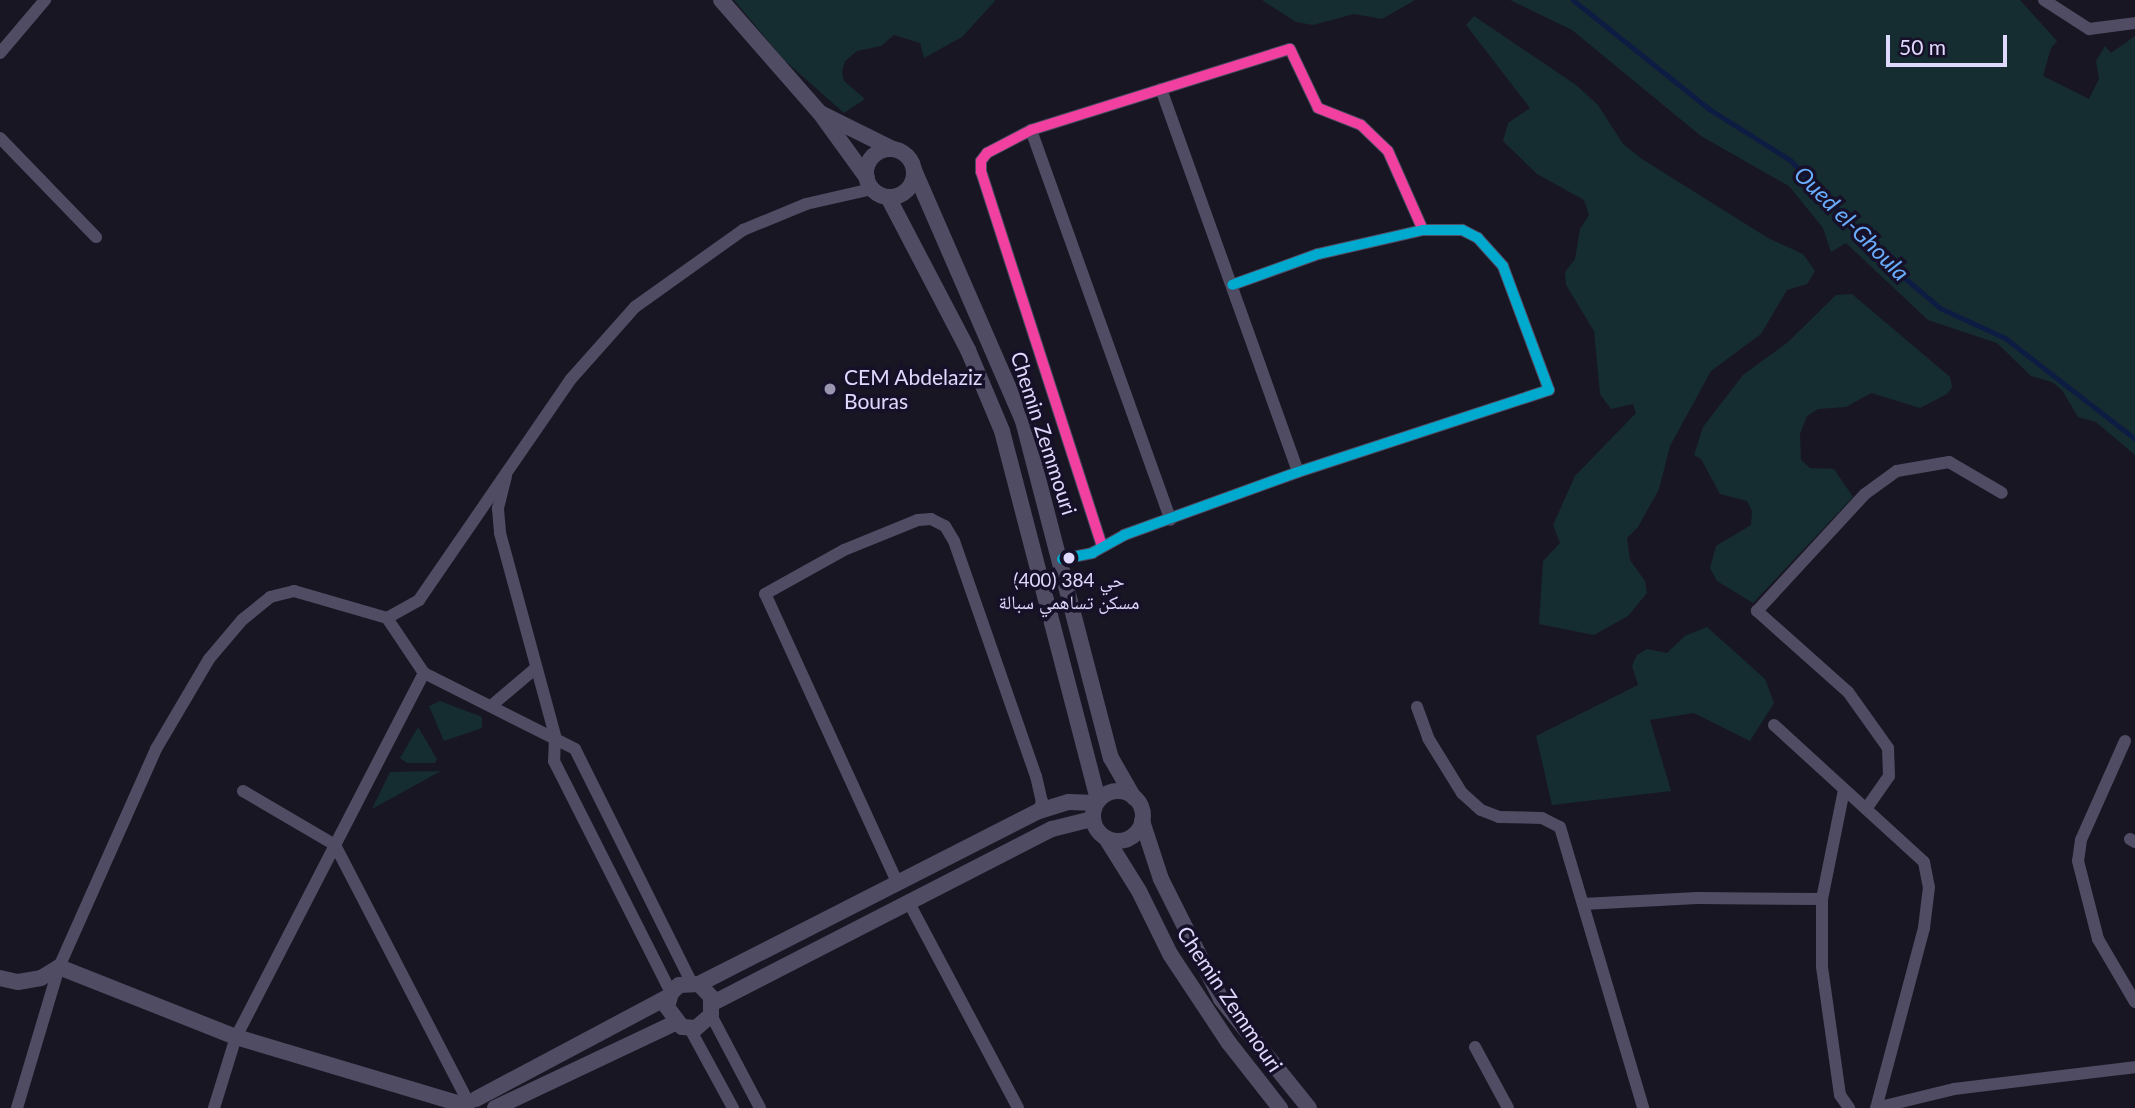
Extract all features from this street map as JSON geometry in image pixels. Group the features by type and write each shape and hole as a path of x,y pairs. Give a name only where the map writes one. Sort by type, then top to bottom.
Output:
{"street":[{"path":"0,53 45,0"},
{"path":"721,0 820,113 870,183 888,197 910,186 914,170 907,156 820,113"},
{"path":"2044,0 2089,29 2135,23"},
{"path":"1102,546 981,172 987,153 1031,130 1294,51 1318,108 1361,125 1388,151 1423,230"},
{"path":"1161,89 1298,472"},
{"path":"1031,130 1171,520"},
{"path":"0,138 96,237"},
{"path":"870,183 876,154 893,149"},
{"name":"Chemin Zemmouri","path":"914,170 1007,377 1062,559 1111,758 1134,798"},
{"path":"387,618 419,600 510,462 605,336 635,307 743,230 806,204 870,183"},
{"name":"Chemin Zemmouri","path":"888,197 968,350 1002,431 1097,801"},
{"path":"1062,559 1092,553 1102,546 1298,472 1549,390 1503,266 1478,238 1462,230 1423,230 1318,254 1232,285"},
{"path":"510,462 498,509 500,533 555,736 554,761 669,995 669,1016 682,1026 733,1108"},
{"path":"1866,809 1889,776 1888,748 1849,692 1757,611 1865,494 1897,471 1949,462 2002,493"},
{"path":"900,884 765,594 844,550 918,520 931,519 945,526 1024,740 1042,801 1039,811"},
{"path":"17,1108 59,967 156,749 209,659 243,620 270,597 294,591 387,618 424,673 555,736 575,749 695,983 712,1009 760,1108"},
{"path":"491,706 536,668"},
{"path":"214,1108 236,1037 424,673"},
{"path":"1417,708 1428,738 1462,793 1481,810 1499,817 1542,818 1560,827 1643,1108"},
{"path":"1773,725 1924,862 1929,887 1924,928 1876,1108 1954,1089 2135,1068"},
{"path":"2125,741 2081,840 2078,861 2098,939 2135,1002"},
{"path":"1844,790 1822,899 1822,967 1840,1094 1849,1108"},
{"path":"243,791 335,845 473,1105"},
{"path":"59,967 236,1037 473,1105 669,995 900,884 1039,811 1069,802 1097,801 1116,791 1134,798 1142,821 1128,839 1106,838 1093,819 1097,801"},
{"path":"495,1108 682,1026 702,1025 712,1009 909,900 1052,829 1093,819"},
{"name":"Chemin Zemmouri","path":"1142,821 1161,879 1221,999 1309,1108"},
{"name":"Chemin Zemmouri","path":"1106,838 1139,891 1170,954 1229,1042 1280,1108"},
{"path":"900,884 891,897 909,900"},
{"path":"900,884 919,887 909,900"},
{"path":"1583,904 1697,898 1822,899"},
{"path":"909,900 1018,1108"},
{"path":"0,978 18,982 41,978 59,967"},
{"path":"1475,1046 1508,1108"}],"green space":[{"path":"734,0 995,1 962,37 924,58 920,43 894,35 881,46 857,51 845,61 842,72 844,81 865,99 844,113 783,59"},
{"path":"1262,0 1415,0 1382,19 1354,14 1313,25 1296,22"},
{"path":"1510,0 2020,0 2057,41 2051,48 2043,76 2089,99 2099,79 2096,61 2105,46 2111,53 2135,36 2135,455 2096,422 2078,417 2062,390 2052,382 2031,376 1997,343 1928,320 1846,243 1831,252 1823,228 1789,186 1701,136 1572,30"},
{"path":"1474,16 1576,85 1598,105 1623,144 1642,159 1768,238 1803,254 1815,271 1807,284 1787,290 1761,334 1711,371 1670,446 1659,489 1638,527 1627,538 1630,560 1645,581 1647,593 1628,616 1594,635 1539,624 1543,561 1560,543 1553,525 1575,476 1636,413 1633,404 1611,409 1600,394 1594,331 1566,285 1565,272 1575,259 1580,229 1589,215 1584,200 1537,174 1503,141 1508,123 1530,108 1466,25"},
{"path":"1852,294 1950,377 1952,387 1947,394 1920,408 1871,393 1846,407 1818,409 1807,416 1800,434 1801,460 1810,468 1834,469 1853,497 1753,603 1717,581 1710,568 1716,546 1751,525 1752,511 1747,501 1720,494 1701,459 1694,455 1703,427 1743,375 1787,343 1836,295"},
{"path":"1707,627 1765,679 1774,703 1750,741 1694,713 1650,720 1671,791 1552,805 1536,736 1638,685 1632,666 1637,655 1647,649 1667,653 1685,636"},
{"path":"440,701 482,717 482,728 444,741 429,706"},
{"path":"418,727 437,759 435,763 407,763 400,758"},
{"path":"441,771 372,809 390,772"}],"waterway":[{"name":"Oued el-Ghoula","path":"1573,0 1709,109 1790,160 1901,275 1940,308 2005,338 2135,439"}],"transit line":[{"path":"1102,546 981,172 981,161 987,153 1031,130 1290,49 1318,108 1361,125 1388,151 1423,230"},
{"path":"1062,559 1092,553 1124,535 1298,472 1549,390 1503,266 1478,238 1462,230 1423,230 1318,254 1232,285"}],"place":[{"name":"CEM Abdelaziz Bouras","path":"830,389"},
{"name":"حي 384 (400) مسكن تساهمي سبالة","path":"1069,558"}]}
